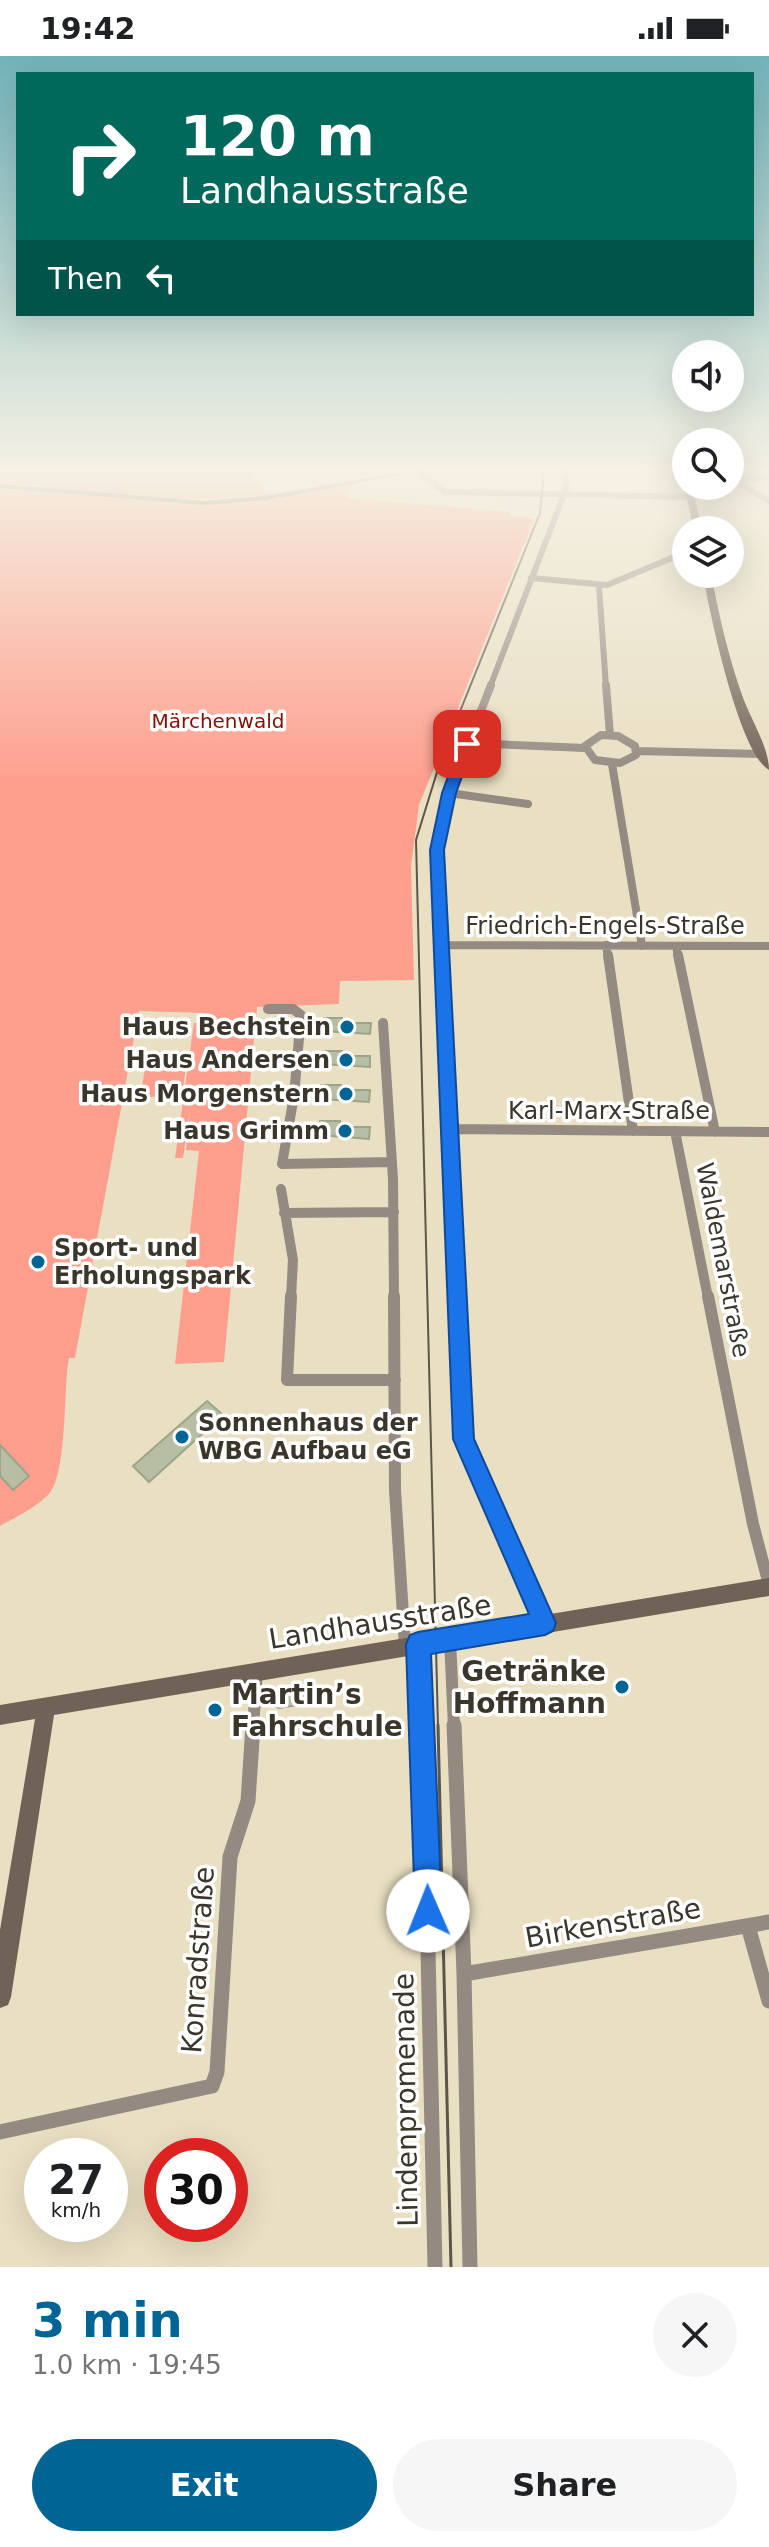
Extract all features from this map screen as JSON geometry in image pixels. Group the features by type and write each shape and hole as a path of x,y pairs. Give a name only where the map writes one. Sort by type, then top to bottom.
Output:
{"street":[{"path":"532,575 449,793 437,850 463,1439 545,1623"},
{"path":"531,578 599,586 632,575"},
{"path":"599,586 610,735"},
{"path":"709,588 716,627 761,754 769,767"},
{"path":"585,748 594,737 610,735 631,742 637,751"},
{"path":"467,743 585,748 595,760 612,764 632,759 637,751"},
{"path":"637,751 761,754"},
{"path":"612,764 642,946"},
{"path":"449,793 528,804"},
{"name":"Friedrich-Engels-Straße","path":"440,945 769,946"},
{"path":"606,945 633,1131"},
{"name":"Waldemarstraße","path":"676,946 715,1132"},
{"path":"268,1009 293,1009 301,1015 294,1096 282,1164 392,1162"},
{"name":"Lindenpromenade","path":"383,1023 392,1115 397,1559 412,1645 426,1772 435,2267"},
{"name":"Karl-Marx-Straße","path":"449,1129 769,1132"},
{"name":"Waldemarstraße","path":"675,1131 753,1524 769,1586"},
{"path":"281,1189 293,1260 287,1380 395,1380"},
{"path":"284,1213 394,1212"},
{"name":"Landhausstraße","path":"0,1715 769,1586"},
{"path":"450,1639 464,1974 470,2267"},
{"name":"Konradstraße","path":"0,2132 133,2106 212,2086 217,2072 230,1857 248,1801 257,1671"},
{"path":"0,1997 46,1707"},
{"name":"Birkenstraße","path":"464,1974 769,1922"},
{"path":"748,1926 769,2001"}],"green space":[{"name":"Märchenwald","path":"0,575 511,575 419,805 411,866 414,980 340,981 339,1004 257,1007 224,1362 175,1364 199,1151 186,1150 190,1110 183,1158 175,1158 194,1023 201,1023 202,1013 139,1011 75,1358 69,1358 59,1470 48,1495 0,1526"},
{"path":"188,1051 182,1097 140,1097 148,1052"}],"building":[{"name":"Haus Bechstein","path":"324,1018 342,1018 342,1023 371,1023 370,1034 323,1031"},
{"name":"Haus Andersen","path":"323,1051 342,1051 341,1056 370,1056 370,1067 322,1064"},
{"name":"Haus Morgenstern","path":"321,1085 341,1085 341,1090 370,1090 369,1102 321,1099"},
{"name":"Haus Grimm","path":"320,1121 340,1121 340,1127 370,1127 369,1139 319,1135"},
{"name":"Sonnenhaus der WBG Aufbau eG","path":"207,1401 223,1415 149,1482 133,1466"},
{"path":"0,1445 29,1476 13,1490 0,1476"},
{"path":"309,1687 311,1703 274,1706 273,1697 278,1692"}],"tram line":[{"path":"438,1727 416,840 442,756 515,575"},
{"path":"438,1725 451,2267"}],"place":[{"name":"Haus Bechstein","path":"347,1027"},
{"name":"Haus Andersen","path":"346,1060"},
{"name":"Haus Morgenstern","path":"346,1094"},
{"name":"Haus Grimm","path":"345,1131"},
{"name":"Sport- und Erholungspark","path":"38,1262"},
{"name":"Sonnenhaus der WBG Aufbau eG","path":"182,1437"},
{"name":"Getränke Hoffmann","path":"622,1687"},
{"name":"Martin’s Fahrschule","path":"215,1710"}],"route":[{"path":"428,1911 425,1758 418,1644 545,1623 463,1439 437,850 449,793 467,744"}]}
